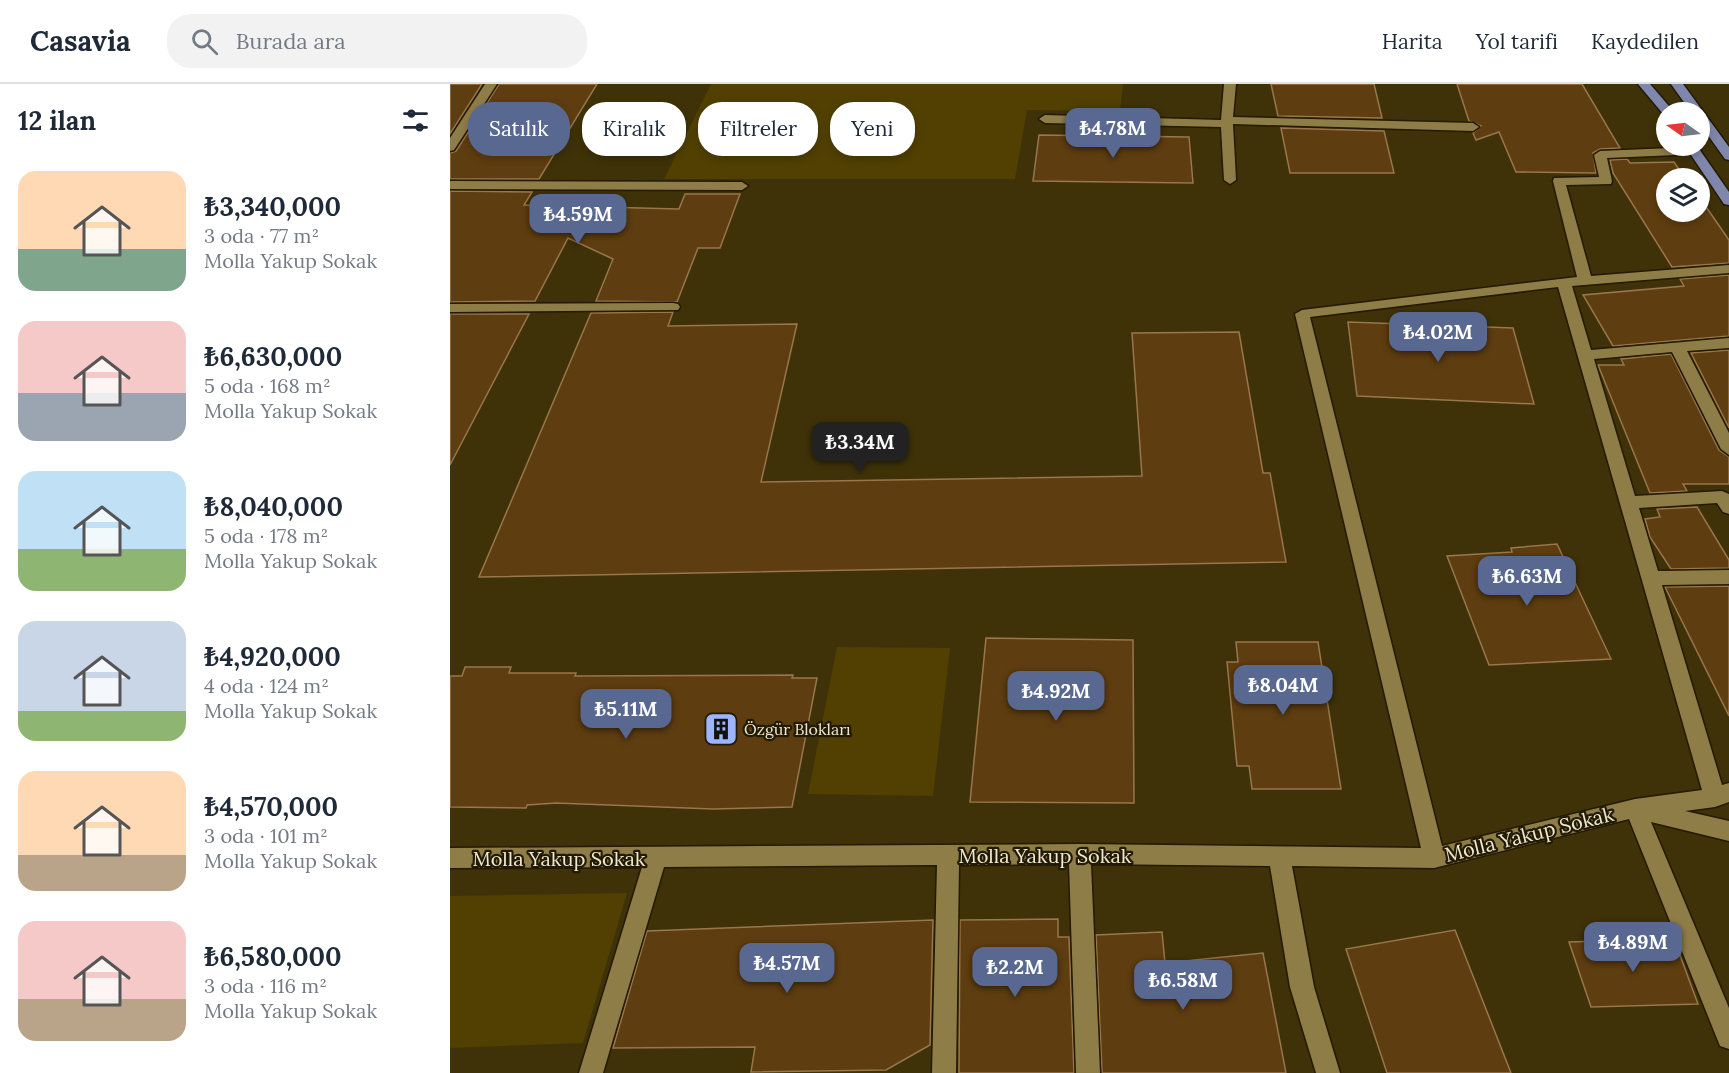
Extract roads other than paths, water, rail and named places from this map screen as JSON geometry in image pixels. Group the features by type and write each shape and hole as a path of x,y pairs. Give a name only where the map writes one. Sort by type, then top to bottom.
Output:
{"main road":[{"path":"1644,84 1659,102"},
{"path":"1677,84 1690,102"},
{"path":"1710,130 1729,156"},
{"path":"1698,156 1729,201"}],"street":[{"path":"450,147 491,84"},
{"path":"1230,84 1227,122 1230,180"},
{"path":"1046,119 1473,126"},
{"path":"1585,281 1559,181 1606,181 1600,155 1656,151"},
{"path":"450,185 742,186"},
{"path":"1434,858 1302,314 1564,282 1729,269"},
{"path":"1564,282 1650,578 1722,795"},
{"path":"450,308 673,307"},
{"path":"1585,355 1729,343"},
{"path":"1677,347 1729,449"},
{"path":"1629,502 1727,500"},
{"path":"1650,578 1729,577"},
{"name":"Molla Yakup Sokak","path":"450,858 1080,854 1434,858 1635,808 1722,795"},
{"path":"1635,808 1729,1037"},
{"name":"Molla Yakup Sokak","path":"1635,808 1729,831"},
{"path":"1080,854 1088,1073"},
{"path":"944,1073 948,855"},
{"path":"1279,856 1302,987 1328,1073"},
{"path":"591,1073 656,857"}],"place":[{"name":"Özgür Blokları","path":"721,729"}]}
